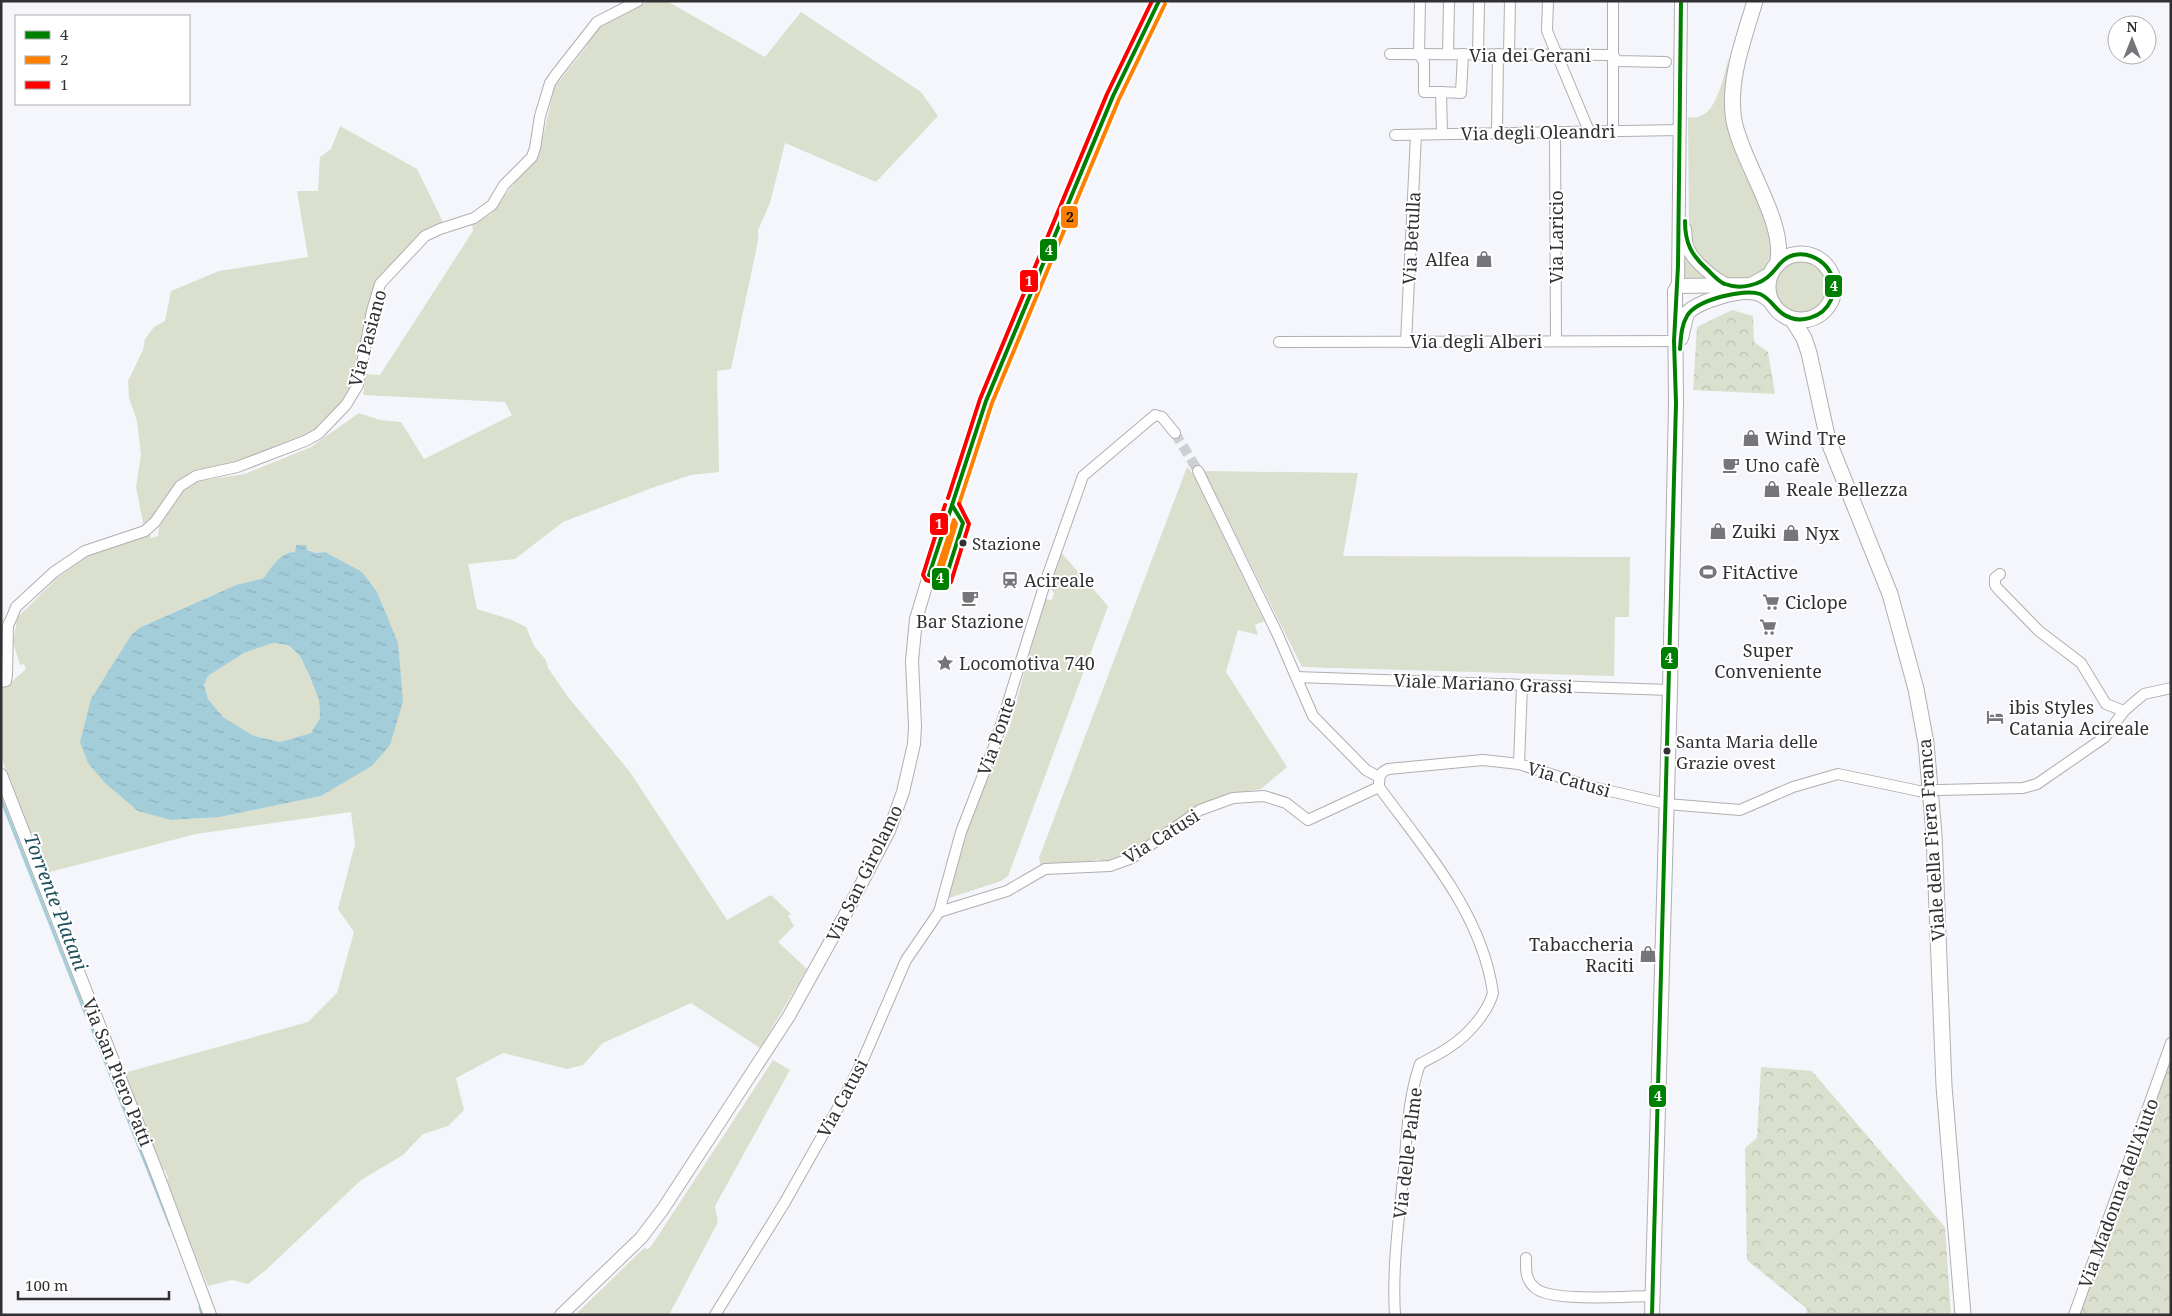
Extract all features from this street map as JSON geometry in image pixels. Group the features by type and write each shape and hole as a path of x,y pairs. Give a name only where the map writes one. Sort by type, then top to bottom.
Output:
{"main road":[{"path":"1755,1 1734,82 1734,120 1741,147 1770,214 1779,242 1769,294 1773,303"},
{"path":"1770,214 1786,240 1803,254 1821,260 1832,275 1834,293 1831,302 1818,316 1810,336 1809,353"},
{"path":"1678,341 1684,320 1692,308 1725,291 1752,285 1794,255 1803,254"},
{"path":"1652,1315 1670,690 1678,341 1676,290 1678,286 1687,292 1756,292 1765,296 1781,313 1792,319 1801,320 1818,316"},
{"path":"1792,319 1804,338 1809,353"},
{"name":"Viale della Fiera Franca","path":"1809,353 1817,398 1828,440 1890,594 1916,689 1926,743 1934,834 1944,1086 1963,1315"}],"street":[{"name":"Via Pasiano","path":"1,682 6,681 7,676 8,625 16,607 54,572 85,551 145,531 154,522 180,486 196,476 237,467 305,441 318,434 346,405 358,384 372,311 380,284 425,236 474,218 492,205 504,185 532,157 540,116 550,83 557,73 597,22 638,1"},
{"name":"Via San Girolamo","path":"561,1315 641,1238 664,1209 789,1016 889,831 907,778 914,744 913,639 916,619 951,503 986,401 1105,114 1159,1"},
{"path":"1420,1 1419,54 1424,62 1424,92 1461,93 1463,54"},
{"path":"1448,54 1449,1"},
{"path":"1478,1 1478,54"},
{"path":"1509,54 1510,1"},
{"path":"1548,1 1547,31 1589,131"},
{"path":"1613,1 1613,131"},
{"path":"1678,286 1680,1"},
{"name":"Via dei Gerani","path":"1390,54 1613,55 1617,61 1666,62"},
{"path":"1497,133 1498,54"},
{"path":"1441,92 1442,134"},
{"name":"Via degli Oleandri","path":"1396,135 1589,131 1680,132"},
{"name":"Via Laricio","path":"1555,132 1556,341"},
{"path":"1680,132 1684,153 1685,226 1688,248 1696,260 1725,291"},
{"name":"Via Betulla","path":"1406,342 1416,135"},
{"name":"Via degli Alberi","path":"1279,342 1678,341"},
{"name":"Via Ponte","path":"939,912 962,832 995,744 1046,580 1083,476 1155,415 1162,416 1175,433"},
{"path":"1198,471 1277,633 1313,716 1379,782"},
{"path":"929,575 945,580 963,523 951,503"},
{"path":"2000,574 1995,578 1995,585 1998,589 2039,631 2080,663 2106,704 2124,711"},
{"name":"Viale Mariano Grassi","path":"1296,678 1670,690"},
{"path":"1519,764 1522,685"},
{"name":"Via Catusi","path":"715,1315 785,1202 843,1099 862,1062 906,960 939,912 1007,890 1045,869 1110,866 1132,858 1200,810 1233,798 1264,796 1286,803 1308,820 1379,782 1381,772 1388,769 1483,760 1519,764 1588,786 1667,804 1740,810 1793,787 1838,774 1919,791 2023,788 2046,780 2105,737 2120,720 2124,711 2144,694 2171,688"},
{"name":"Via San Piero Patti","path":"1,775 159,1178 210,1315"},
{"name":"Via delle Palme","path":"1379,782 1461,903 1481,944 1493,993 1491,999 1470,1029 1452,1045 1420,1064 1417,1072 1409,1114 1397,1239 1395,1315"},
{"name":"Via Madonna dell'Aiuto","path":"2074,1315 2171,1044"},
{"path":"1526,1258 1526,1274 1530,1282 1542,1293 1564,1296 1653,1296"}],"green space":[{"path":"649,1 667,1 765,57 801,12 921,92 938,116 876,182 785,143 770,203 758,230 758,241 731,369 717,371 719,472 691,475 563,522 515,559 468,564 477,609 512,620 526,627 534,646 546,660 548,668 568,697 630,772 727,920 771,895 791,914 788,916 794,926 778,942 807,969 760,1048 691,1003 603,1043 583,1065 567,1069 503,1053 456,1078 464,1110 448,1126 423,1134 403,1155 361,1180 266,1270 248,1284 232,1280 208,1286 166,1184 168,1178 165,1170 160,1168 124,1073 308,1022 337,993 354,932 338,909 355,844 351,812 196,834 46,873 1,757 1,688 8,685 26,669 24,664 20,665 13,642 17,618 57,578 92,553 150,534 151,538 158,536 159,527 186,488 197,481 245,474 311,447 359,413 380,420 401,422 424,459 512,415 505,402 363,395 366,374 380,375 473,231 472,224 491,214 520,176 538,159 554,88 586,47 593,33 601,26","holes":["296,545 316,553 325,552 372,766 321,796 220,817 171,820 141,627 236,585 264,578 295,552"]},
{"path":"1729,57 1726,84 1736,149 1745,175 1769,226 1775,257 1761,275 1748,280 1727,279 1710,268 1694,251 1689,230 1688,117 1698,117 1712,106 1721,87"},
{"path":"340,126 417,169 444,224 424,231 389,268 356,383 316,433 246,461 207,468 180,483 152,521 144,528 136,487 141,455 137,421 129,398 128,381 143,350 145,339 154,327 165,321 171,291 219,271 308,257 297,191 318,191 320,157 331,149"},
{"path":"1683,253 1714,282 1684,282"},
{"path":"1802,260 1817,265 1825,273 1830,288 1825,303 1817,311 1802,316 1787,311 1779,303 1774,288 1779,273 1787,265"},
{"path":"1732,310 1753,316 1754,342 1768,352 1775,394 1693,390 1697,327"},
{"path":"1187,467 1193,474 1264,621 1255,625 1258,635 1238,630 1226,672 1287,767 1261,789 1231,794 1197,807 1119,860 1104,862 1097,859 1079,863 1041,866 1039,858"},
{"path":"1204,471 1358,473 1343,556 1630,557 1629,617 1615,617 1614,676 1302,667"},
{"path":"1059,550 1108,606 1008,876 1001,881 946,899 964,833 1010,726 1044,599 1052,600 1054,593 1047,585"},
{"path":"273,643 287,645 300,656 319,700 320,718 311,733 280,742 254,736 223,717 208,699 204,685 208,676 244,653"},
{"path":"2171,1054 2171,1315 2080,1315"},
{"path":"773,1060 790,1070 715,1206 718,1222 669,1315 575,1315 644,1248 648,1249 652,1245"},
{"path":"1761,1067 1812,1071 1945,1227 1951,1315 1806,1315 1807,1309 1747,1260 1745,1148 1757,1138"}],"water":[{"path":"296,545 306,545 307,550 316,553 325,552 362,572 377,592 398,643 403,701 390,745 372,766 321,796 220,817 171,820 138,811 105,783 88,763 80,742 91,699 132,634 141,627 236,585 264,578 281,557 295,552","holes":["273,643 288,645 300,656 310,677 319,700 320,718 311,733 280,742 254,736 223,717 208,699 204,685 208,676 244,653"]}],"waterway":[{"name":"Torrente Platani","path":"1,799 86,1015"},
{"name":"Torrente Platani","path":"91,1026 170,1225"},
{"name":"Torrente Platani","path":"200,1307 202,1315"}],"tunnel":[{"path":"1175,433 1198,471"}],"transit line":[{"name":"1","path":"948,498 980,399 1107,94 1152,1"},
{"name":"4","path":"952,505 986,401 1113,96 1159,1"},
{"name":"4","path":"1652,1315 1676,403 1674,341 1678,266 1681,1"},
{"name":"2","path":"959,504 992,403 1119,99 1165,4"},
{"name":"4","path":"1680,349 1682,328 1687,316 1692,310 1710,300 1732,294 1760,294 1767,298 1783,314 1796,319 1803,319 1810,318 1822,311 1831,300 1834,291 1834,282 1826,267 1820,261 1804,255 1794,255 1786,258 1767,278 1756,284 1737,287 1723,283 1693,254 1686,236 1685,221"},
{"name":"1","path":"945,505 923,575 926,580 945,586 951,582 969,524 959,504"},
{"name":"4","path":"952,505 963,523 945,580 929,575 952,505"},
{"name":"2","path":"954,520 956,524 941,572 937,571 954,520"}],"place":[{"name":"Alfea","path":"1484,259"},
{"name":"Wind Tre","path":"1751,438"},
{"name":"Uno cafè","path":"1731,465"},
{"name":"Reale Bellezza","path":"1772,489"},
{"name":"Zuiki","path":"1718,531"},
{"name":"Nyx","path":"1791,533"},
{"name":"Stazione","path":"963,543"},
{"name":"FitActive","path":"1708,572"},
{"name":"Acireale","path":"1010,580"},
{"name":"Bar Stazione","path":"970,598"},
{"name":"Ciclope","path":"1771,602"},
{"name":"Super Conveniente","path":"1768,627"},
{"name":"Locomotiva 740","path":"945,663"},
{"name":"ibis Styles Catania Acireale","path":"1995,717"},
{"name":"Santa Maria delle Grazie ovest","path":"1667,751"},
{"name":"Tabaccheria Raciti","path":"1648,954"}]}
